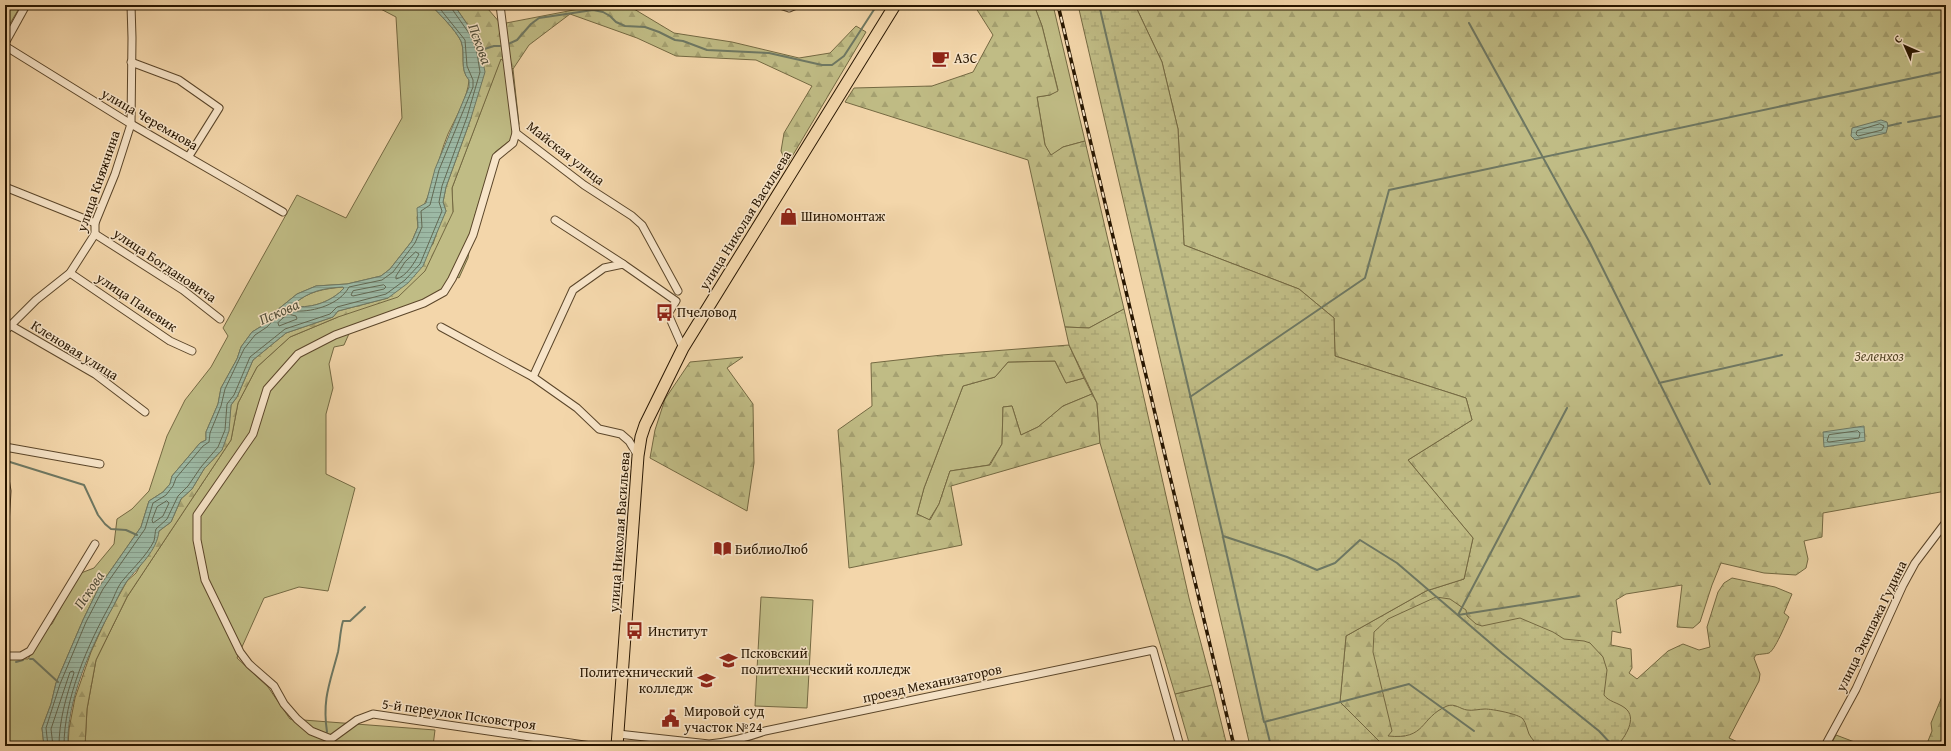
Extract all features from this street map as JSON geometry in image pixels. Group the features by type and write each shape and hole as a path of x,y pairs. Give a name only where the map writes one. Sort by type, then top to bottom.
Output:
{"main road":[{"name":"улица Николая Васильева","path":"617,746 638,456 641,437 684,348 895,5"}],"street":[{"path":"5,43 26,5"},
{"name":"улица Княжнина","path":"5,331 70,273 95,234 95,223 115,174 131,124 131,5"},
{"name":"Майская улица","path":"500,5 516,133 584,185 632,216 642,225 678,291"},
{"path":"780,5 789,8 796,5"},
{"name":"улица Черемнова","path":"5,46 131,124 189,156 283,212"},
{"path":"131,62 148,67 179,80 219,108 189,156"},
{"name":"5-й переулок Псковстроя","path":"516,133 513,143 496,157 473,236 444,292 424,303 335,335 298,354 267,388 253,434 197,515 197,540 205,580 240,652 249,664 274,686 284,704 311,732 331,739 357,720 373,714 591,746"},
{"path":"5,188 95,223"},
{"path":"555,220 623,264 676,301 668,314 684,348"},
{"name":"улица Богдановича","path":"95,234 183,290 220,318"},
{"path":"533,377 573,290 604,268 623,264"},
{"name":"улица Паневик","path":"70,273 170,341 192,351"},
{"name":"Кленовая улица","path":"10,325 95,374 145,412"},
{"path":"441,327 533,377 577,408 599,429 621,434 629,441 638,456"},
{"path":"5,447 100,464"},
{"path":"5,479 5,525"},
{"name":"улица Экипажа Гудина","path":"1826,746 1856,689 1903,585 1915,563 1946,522"},
{"path":"5,656 21,656 30,651 95,544"},
{"name":"проезд Механизаторов","path":"618,734 709,744 724,743 744,739 765,731 1154,650 1180,746"}],"green space":[{"path":"5,5 21,5 5,32"},
{"path":"373,5 431,5 451,27 461,41 464,71 469,80 464,101 448,134 431,188 423,208 417,217 418,227 412,241 390,269 381,276 347,284 316,286 297,294 276,311 265,324 252,332 241,347 237,359 221,388 218,404 206,432 206,440 200,443 172,476 170,484 163,492 149,501 141,527 99,587 56,683 51,704 42,728 44,746 5,746 5,658 28,659 46,628 52,624 81,573 94,568 114,544 117,519 132,509 149,491 167,436 185,400 211,367 228,336 223,328 297,195 346,218 402,118 396,17"},
{"path":"454,5 472,5 488,9 501,24 584,8 634,9 674,33 732,42 799,58 830,53 856,26 866,32 787,165 781,151 784,133 812,86 756,60 676,56 637,38 570,14 529,45 513,69 501,59 452,188 453,212 425,271 398,297 338,317 290,337 257,367 238,403 231,440 127,597 96,660 87,709 85,746 68,746 69,729 75,698 91,652 107,617 127,581 136,573 159,531 171,522 181,499 192,489 204,469 222,450 231,405 237,397 253,360 286,333 333,317 338,311 388,298 433,244 439,225 446,211 443,202 446,187 471,118 474,34"},
{"path":"974,5 1034,5 1042,26 1058,91 1050,95 1037,97 1045,145 1051,155 1063,147 1085,141 1124,309 1089,328 1065,327 1028,160 845,102 854,88 932,86 973,72 993,35"},
{"path":"1034,5 1053,5 1085,141 1063,147 1051,156 1045,145 1037,97 1050,95 1058,90 1042,26"},
{"path":"1078,5 1135,5 1162,62 1178,129 1184,245 1299,289 1334,318 1335,356 1466,398 1472,420 1408,460 1473,538 1464,579 1426,591 1346,636 1340,702 1384,746 1250,746"},
{"name":"Зеленхоз","path":"1135,5 1946,5 1946,491 1823,513 1822,537 1804,541 1808,559 1806,568 1796,575 1764,573 1721,563 1700,622 1693,628 1677,627 1682,585 1626,594 1616,600 1621,633 1612,631 1611,645 1631,649 1632,668 1629,673 1637,679 1668,651 1683,644 1699,650 1710,647 1707,627 1718,592 1724,583 1732,578 1775,587 1792,594 1784,613 1789,617 1780,637 1769,653 1756,655 1754,658 1760,674 1759,681 1729,738 1746,746 1384,746 1340,702 1346,636 1426,591 1464,579 1473,538 1408,460 1472,420 1466,398 1335,356 1334,318 1299,289 1184,245 1178,129 1162,62"},
{"path":"501,58 513,69 519,124 513,138 495,152 475,215 468,258 459,278 453,275 446,288 423,300 352,327 344,345 334,347 329,364 333,388 326,414 326,474 355,488 328,591 299,587 264,598 237,658 268,687 290,719 435,730 433,746 85,746 87,709 96,660 127,597 231,440 238,403 257,367 290,337 338,317 453,212 452,188"},
{"path":"344,288 334,297 321,303 301,307 295,306 294,304 311,293"},
{"path":"1124,309 1189,598 1212,685 1175,694 1100,443 1097,403 1069,345 1065,327 1089,328"},
{"path":"1069,345 1084,378 1066,383 1055,361 1008,362 995,377 963,386 924,488 917,514 930,520 939,504 950,471 990,465 1002,444 1003,407 1012,406 1021,435 1038,427 1063,406 1092,394 1097,403 1100,443 951,486 962,545 849,568 838,430 872,406 871,363 942,355"},
{"path":"743,357 727,368 753,404 754,463 747,511 650,458 655,430 665,399 690,362"},
{"path":"1055,361 1066,383 1084,378 1092,394 1063,406 1038,427 1021,435 1012,406 1003,407 1002,444 989,465 950,471 939,504 929,520 917,514 924,488 963,386 995,377 1008,362"},
{"path":"761,597 813,600 807,708 755,706"},
{"path":"1436,597 1450,599 1466,610 1467,616 1476,624 1482,626 1520,618 1553,632 1564,639 1590,643 1603,657 1607,670 1604,695 1629,712 1629,727 1617,746 1538,746 1530,736 1525,722 1521,717 1485,709 1469,710 1453,705 1447,706 1438,711 1431,716 1422,727 1410,735 1388,736 1392,731 1373,652 1374,632 1388,619"},
{"path":"1212,685 1227,746 1190,746 1175,694"},
{"path":"1946,687 1946,746 1926,746 1932,731 1931,723"},
{"path":"1836,735 1865,746 1830,746"}],"water":[{"name":"Пскова","path":"431,5 454,5 474,34 481,52 485,72 471,118 446,187 443,202 446,211 423,266 408,283 388,298 338,311 333,317 286,333 253,360 237,397 231,405 229,431 222,450 204,469 192,489 181,499 171,522 159,531 158,538 151,552 125,584 97,637 82,673 71,710 68,729 68,746 44,746 42,728 51,704 56,683 99,587 141,527 149,501 163,492 170,484 172,476 200,443 206,440 206,432 218,404 221,388 237,359 241,347 252,332 265,324 276,311 297,294 316,286 347,284 381,276 390,269 412,241 418,227 417,208 426,203 435,169 469,87 469,80 463,66 461,41 451,27","holes":["336,287 344,288 334,297 315,305 301,307 295,306 294,304 305,296 323,289"]},
{"path":"1881,120 1887,122 1888,126 1886,133 1855,140 1851,136 1852,128"},
{"path":"1864,426 1865,441 1824,447 1823,432"}],"waterway":[{"path":"508,44 517,40 531,24 539,18 593,10 603,12 616,22 625,26 645,27 675,40 683,41 707,50 769,53 822,65 832,65 844,56 877,5"},
{"path":"1087,5 1100,9 1223,536 1287,557 1317,570 1335,563 1360,540 1397,563 1502,653 1599,731 1613,746"},
{"path":"1469,23 1590,243 1710,484"},
{"name":"Пскова","path":"478,51 494,46 500,46"},
{"path":"1190,397 1365,278 1389,190 1946,71"},
{"path":"1908,122 1946,115"},
{"path":"1888,126 1901,123"},
{"path":"1659,383 1782,355"},
{"path":"1458,615 1567,408"},
{"path":"10,462 84,485 98,515 105,524 111,529 126,530 137,535"},
{"path":"1223,537 1264,722 1409,684 1474,731"},
{"path":"1458,615 1579,596"},
{"path":"327,732 325,710 326,700 338,652 343,621 350,621 365,607"},
{"path":"30,659 33,659 58,682"},
{"path":"16,662 23,660"},
{"path":"5,662 9,663"},
{"path":"1265,722 1271,746"}],"railway":[{"path":"1058,5 1234,746"}],"place":[{"name":"АЗС","path":"941,58"},
{"name":"Шиномонтаж","path":"788,216"},
{"name":"Пчеловод","path":"664,312"},
{"name":"БиблиоЛюб","path":"722,549"},
{"name":"Институт","path":"635,631"},
{"name":"Псковский политехнический колледж","path":"728,661"},
{"name":"Политехнический колледж","path":"706,680"},
{"name":"Мировой суд участок №24","path":"671,719"}]}
